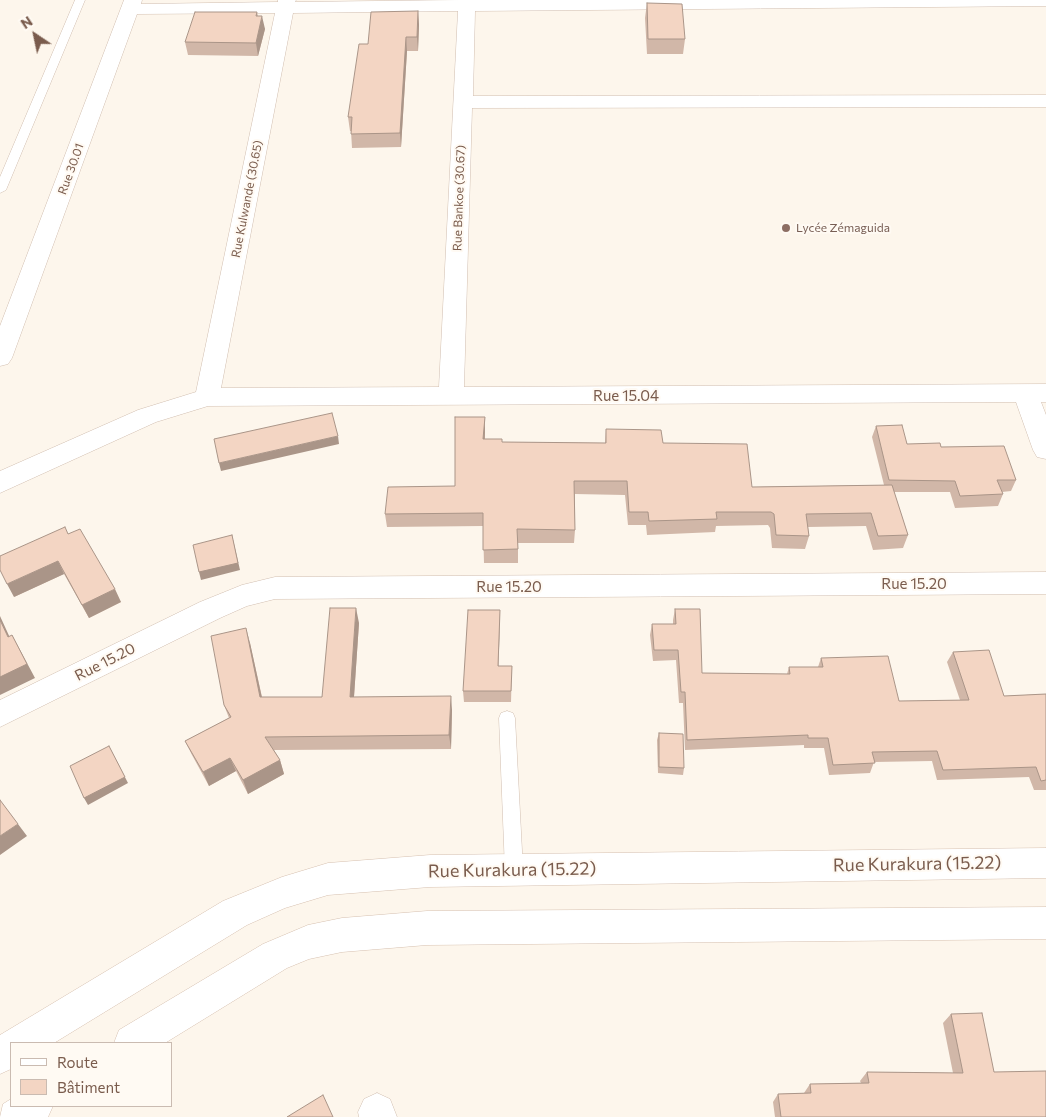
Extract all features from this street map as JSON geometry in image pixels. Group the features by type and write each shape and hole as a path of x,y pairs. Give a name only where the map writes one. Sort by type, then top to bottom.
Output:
{"street":[{"path":"131,4 1046,1"},
{"name":"Rue Bankoe (30.67)","path":"451,396 467,3"},
{"name":"Rue 30.01","path":"3,344 131,4"},
{"name":"Rue Kulwande (30.65)","path":"207,397 287,4"},
{"path":"462,102 1046,101"},
{"path":"1036,394 1046,450"},
{"name":"Rue 15.04","path":"0,483 44,460 138,419 207,397 1036,394"},
{"name":"Rue 15.20","path":"0,714 210,610 242,596 275,588 1046,583"},
{"name":"Rue Kurakura (15.22)","path":"23,1042 235,913 282,893 328,880 430,871 1046,863"},
{"path":"134,1042 275,956 308,942 342,935 427,928 1046,923"},
{"path":"16,1117 32,1107"}],"lane":[{"path":"0,190 80,0"},
{"path":"507,718 514,870"}],"building":[{"path":"647,3 682,4 685,39 648,39"},
{"path":"418,11 417,37 406,37 400,133 351,134 352,117 348,117 359,44 368,44 371,12"},
{"path":"195,12 257,12 256,16 262,16 256,43 185,42"},
{"path":"332,413 338,436 219,463 214,439"},
{"path":"455,417 485,417 483,439 502,439 502,442 606,443 606,429 661,430 663,443 747,444 752,487 892,485 908,535 878,536 871,513 806,514 809,536 776,535 774,514 771,512 716,512 717,519 649,521 648,512 629,512 627,481 574,481 575,530 517,529 518,549 483,550 483,513 385,514 388,487 455,486"},
{"path":"902,425 907,444 940,443 941,447 1004,446 1016,480 997,480 1003,494 960,496 955,481 889,480 876,426"},
{"path":"65,527 68,534 80,529 115,589 82,605 58,561 7,584 0,570 0,556"},
{"path":"232,535 238,563 199,572 193,545"},
{"path":"330,608 356,608 350,697 451,696 449,735 265,737 280,760 243,780 230,758 203,772 185,741 231,717 224,705 211,636 246,628 260,697 322,697"},
{"path":"675,609 700,609 702,673 790,674 789,667 823,667 821,658 888,656 899,701 969,700 953,652 989,650 1004,696 1046,694 1046,780 1041,781 1036,767 943,770 937,751 872,752 875,763 833,765 828,738 808,738 808,735 687,740 685,692 681,692 678,650 654,650 652,624 676,624"},
{"path":"468,610 500,610 498,666 512,666 511,691 463,691"},
{"path":"0,620 8,637 12,635 27,664 0,677"},
{"path":"659,733 683,734 684,768 659,767"},
{"path":"109,746 125,777 84,798 70,766"},
{"path":"0,800 18,824 0,836"},
{"path":"982,1013 994,1072 1046,1071 1046,1117 781,1117 778,1094 811,1093 810,1084 869,1083 867,1072 963,1073 951,1014"},
{"path":"323,1095 333,1117 287,1117"}],"place":[{"name":"Lycée Zémaguida","path":"786,228"}]}
